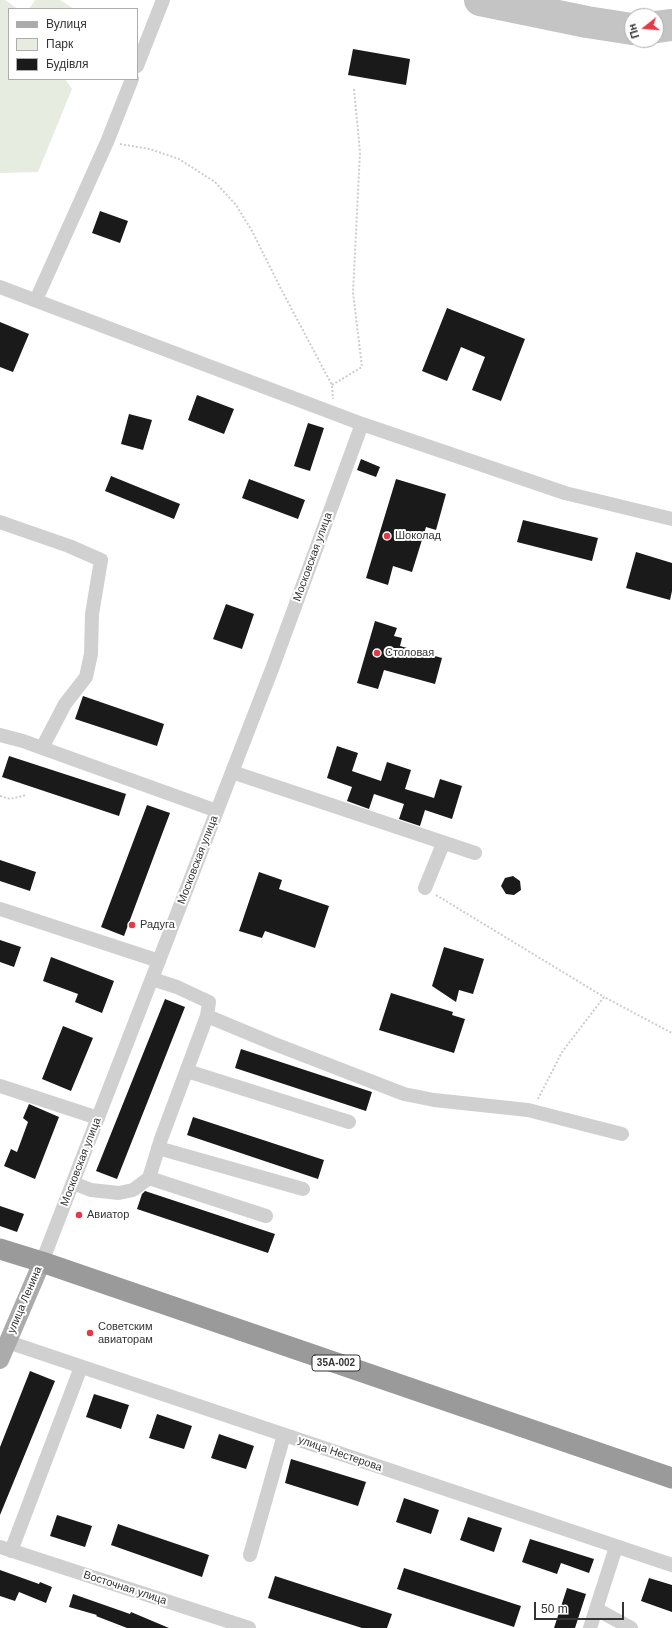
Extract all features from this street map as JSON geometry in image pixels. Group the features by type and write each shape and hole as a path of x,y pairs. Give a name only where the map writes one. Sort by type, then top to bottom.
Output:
{"highway":[{"name":"35А-002","path":"0,1249 42,1262 672,1478"}],"main road":[{"name":"улица Ленина","path":"0,1360 42,1262"}],"street":[{"path":"138,63 163,0"},
{"path":"36,300 107,142 132,80"},
{"path":"0,287 362,424 565,493 672,520"},
{"name":"Московская улица","path":"42,1262 272,669 362,424"},
{"path":"0,522 68,546 101,560 92,614 91,648 86,677 65,704 42,748"},
{"path":"0,735 24,741 217,811"},
{"path":"232,772 475,854"},
{"path":"425,888 443,844"},
{"path":"0,909 159,961"},
{"path":"73,1183 91,1190 119,1193 133,1190 149,1178 158,1148 207,1016 209,1002 152,979"},
{"path":"207,1016 404,1094 434,1100 532,1111 622,1134"},
{"path":"187,1071 349,1122"},
{"path":"0,1086 98,1118"},
{"path":"158,1148 303,1189"},
{"path":"149,1178 266,1216"},
{"name":"улица Нестерова","path":"8,1342 672,1565"},
{"path":"5,1549 81,1367"},
{"path":"250,1555 284,1435"},
{"path":"590,1628 616,1547"},
{"name":"Восточная улица","path":"5,1549 249,1628"},
{"path":"596,1609 631,1628"}],"path":[{"path":"332,385 362,367 353,293 360,152 354,89"},
{"path":"107,142 150,149 180,158 215,182 236,205 252,231 332,385 334,414"},
{"path":"0,796 10,799 26,795"},
{"path":"425,888 604,997 672,1033"},
{"path":"532,1111 562,1052 604,997"}],"green space":[{"path":"0,0 5,0 17,8 8,8 8,80 66,80 72,89 38,172 0,173"},
{"path":"35,0 60,0 72,8 30,8"}],"building":[{"path":"353,49 410,59 406,85 348,75"},
{"path":"100,211 128,221 120,243 92,233"},
{"path":"447,308 525,339 501,401 472,390 485,357 461,347 447,381 422,371"},
{"path":"0,322 29,334 13,372 0,367"},
{"path":"197,395 234,409 224,434 188,420"},
{"path":"129,414 152,420 143,450 121,444"},
{"path":"308,423 324,428 310,471 294,466"},
{"path":"361,459 380,467 376,477 357,470"},
{"path":"111,476 180,504 174,519 105,491"},
{"path":"249,479 305,500 298,519 242,498"},
{"path":"396,479 446,494 436,530 426,527 412,572 393,566 388,585 366,578"},
{"path":"523,520 598,538 592,561 517,542"},
{"path":"636,552 672,563 672,591 670,600 626,588"},
{"path":"226,604 254,614 242,649 213,639"},
{"path":"375,621 397,628 394,636 402,638 400,646 442,658 435,684 384,670 378,689 357,683"},
{"path":"83,696 164,724 157,746 75,719"},
{"path":"337,746 358,753 352,771 381,781 387,762 411,770 405,789 434,798 440,779 462,786 452,819 425,810 420,826 399,819 404,804 374,794 369,809 347,801 352,787 327,778"},
{"path":"9,756 126,794 119,816 2,777"},
{"path":"147,805 170,813 124,936 101,927"},
{"path":"0,860 36,872 30,891 0,881"},
{"path":"259,872 282,880 279,889 329,906 315,948 265,931 262,938 239,931"},
{"path":"513,876 520,881 521,890 514,895 506,894 501,886 505,878"},
{"path":"0,940 21,947 14,967 0,962"},
{"path":"444,947 484,959 473,994 459,990 456,1002 432,986"},
{"path":"51,957 114,981 102,1013 75,1002 78,994 43,981"},
{"path":"391,993 453,1012 452,1015 465,1019 454,1053 379,1030"},
{"path":"165,999 185,1007 117,1179 96,1171"},
{"path":"63,1026 93,1038 71,1091 42,1079"},
{"path":"241,1049 372,1092 366,1111 235,1068"},
{"path":"29,1104 59,1117 35,1179 4,1166 11,1149 17,1152 28,1122 23,1118"},
{"path":"193,1117 324,1160 318,1179 187,1135"},
{"path":"145,1191 275,1234 268,1253 137,1209 142,1194"},
{"path":"0,1206 24,1214 17,1232 0,1226"},
{"path":"30,1371 55,1381 0,1515 0,1447"},
{"path":"94,1394 129,1405 121,1429 86,1417"},
{"path":"157,1414 192,1426 184,1449 149,1438"},
{"path":"219,1434 254,1446 246,1469 211,1458"},
{"path":"291,1459 366,1482 358,1506 285,1483"},
{"path":"404,1498 439,1510 431,1534 396,1522"},
{"path":"57,1515 92,1526 85,1547 50,1536"},
{"path":"468,1517 502,1528 494,1552 460,1540"},
{"path":"118,1524 209,1555 202,1577 111,1545"},
{"path":"530,1539 594,1559 589,1573 561,1563 557,1574 522,1562"},
{"path":"404,1568 521,1606 514,1627 397,1589"},
{"path":"0,1570 52,1587 46,1603 19,1592 15,1601 0,1596"},
{"path":"275,1576 392,1614 387,1628 362,1628 268,1598"},
{"path":"649,1578 672,1585 672,1612 641,1601"},
{"path":"567,1588 586,1594 575,1628 554,1628"},
{"path":"73,1594 130,1614 131,1612 169,1628 127,1628 96,1616 97,1615 69,1607"}],"taxiway":[{"path":"480,0 587,22 624,28"},
{"path":"664,26 672,25"}],"place":[{"name":"Шоколад","path":"387,536"},
{"name":"Столовая","path":"377,653"},
{"name":"Радуга","path":"132,925"},
{"name":"Авиатор","path":"79,1215"},
{"name":"Советским авиаторам","path":"90,1333"}]}
